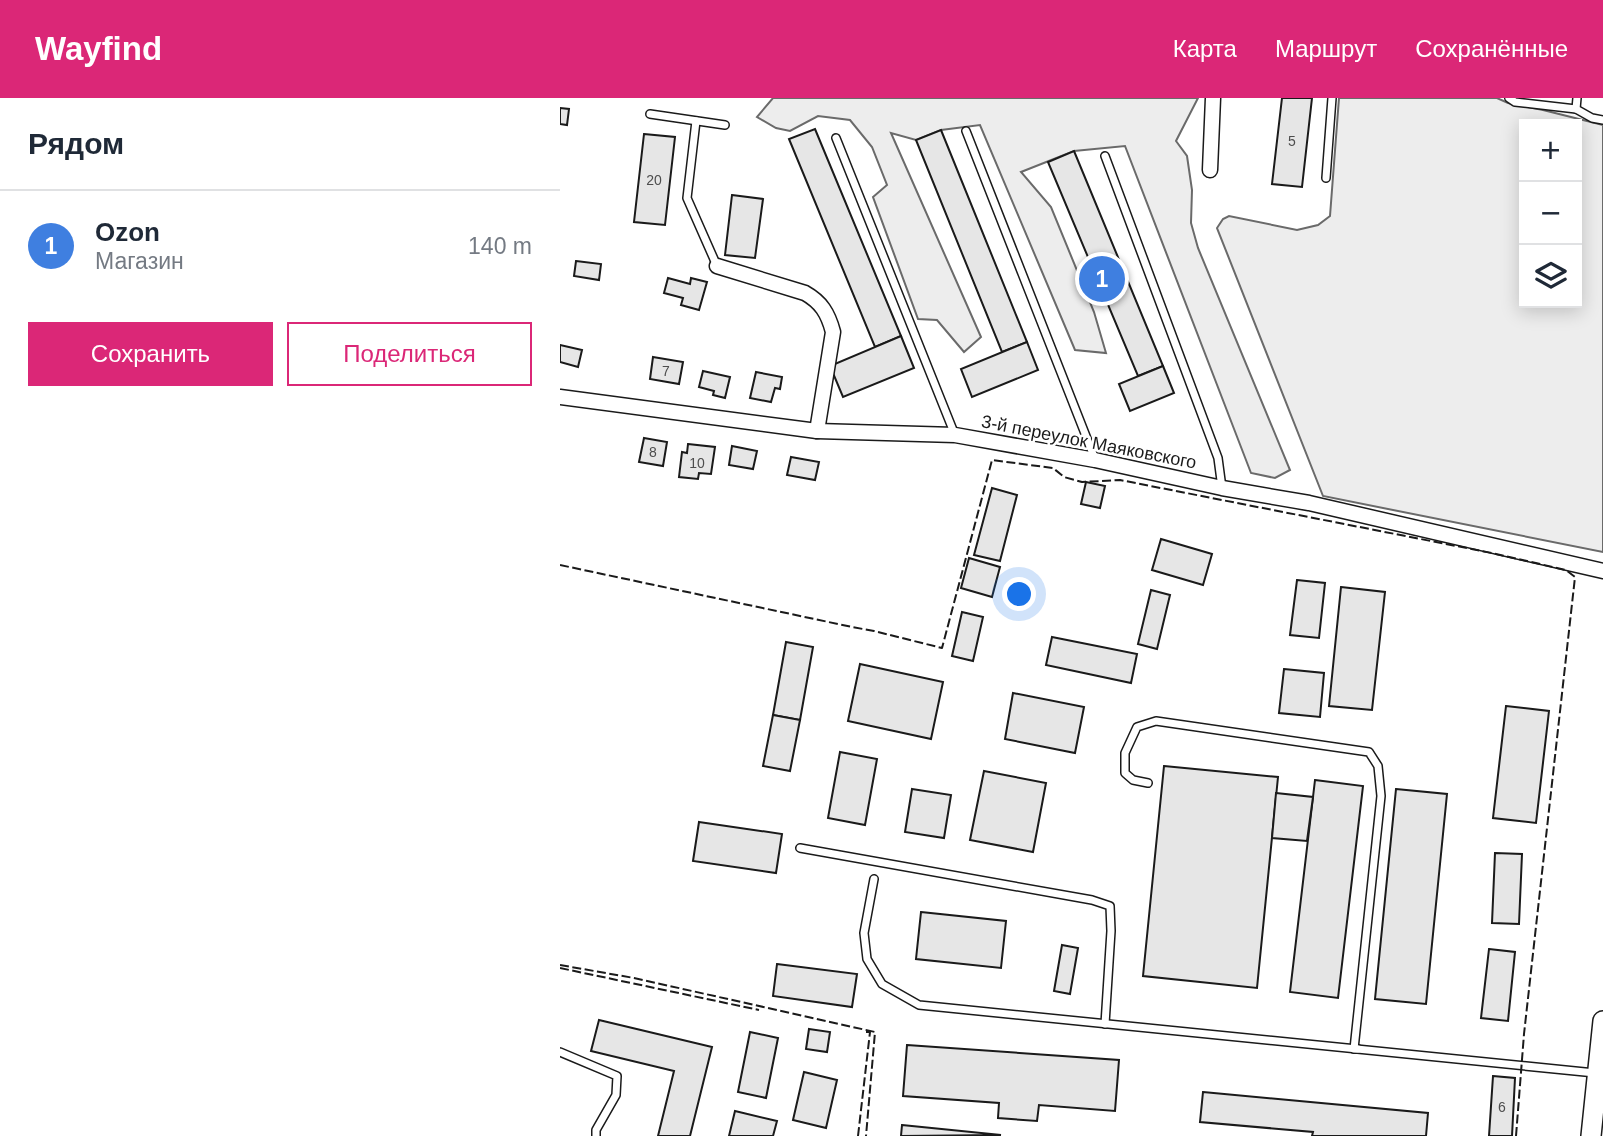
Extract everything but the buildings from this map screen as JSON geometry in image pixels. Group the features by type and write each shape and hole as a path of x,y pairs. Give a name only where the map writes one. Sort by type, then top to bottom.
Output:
{"main road":[{"path":"1591,1136 1603,1021"}],"street":[{"path":"1210,170 1213,98"},
{"path":"716,266 805,293 824,307 833,332 817,431"},
{"name":"3-й переулок Маяковского","path":"560,397 817,431 955,435 1310,503 1603,571"}],"lane":[{"path":"1326,178 1332,98"},
{"path":"1509,98 1515,102 1576,109 1592,118 1603,120"},
{"path":"1576,109 1577,98"},
{"path":"650,114 725,125"},
{"path":"696,121 687,198 716,266"},
{"path":"966,131 1095,460"},
{"path":"836,138 955,435"},
{"path":"1105,156 1217,458 1223,488"},
{"path":"1148,783 1133,780 1125,773 1125,753 1138,727 1156,721 1369,752 1378,766 1381,796 1354,1049"},
{"path":"800,848 1092,900 1110,906 1105,1024"},
{"path":"874,878 864,933 867,959 882,984 919,1006 1597,1074"},
{"path":"1354,1049 1382,1046"},
{"path":"560,1052 617,1076 616,1096 596,1130 596,1136"}],"shaded area":[{"path":"773,98 1198,98 1176,141 1187,156 1192,190 1191,223 1198,248 1290,470 1275,478 1251,473 1125,146 1074,151 1021,172 1051,207 1094,312 1106,353 1075,350 980,125 941,130 916,140 891,133 981,337 964,352 937,320 918,319 873,197 887,185 872,147 850,120 818,116 790,131 776,128 757,117"},
{"path":"1339,98 1497,98 1508,103 1579,119 1519,119 1519,308 1582,308 1582,120 1603,125 1603,552 1323,496 1217,228 1223,219 1229,216 1297,230 1318,225 1330,216"}],"fence":[{"path":"560,565 874,631 942,648 992,460 1053,468 1064,477 1082,482 1120,480 1566,570 1575,577 1524,1034 1516,1136"},
{"path":"560,965 634,978 875,1032 866,1136"},
{"path":"560,968 759,1010"},
{"path":"858,1136 870,1032 866,1032"}],"place":[{"name":"Ozon","path":"1102,279"}]}
